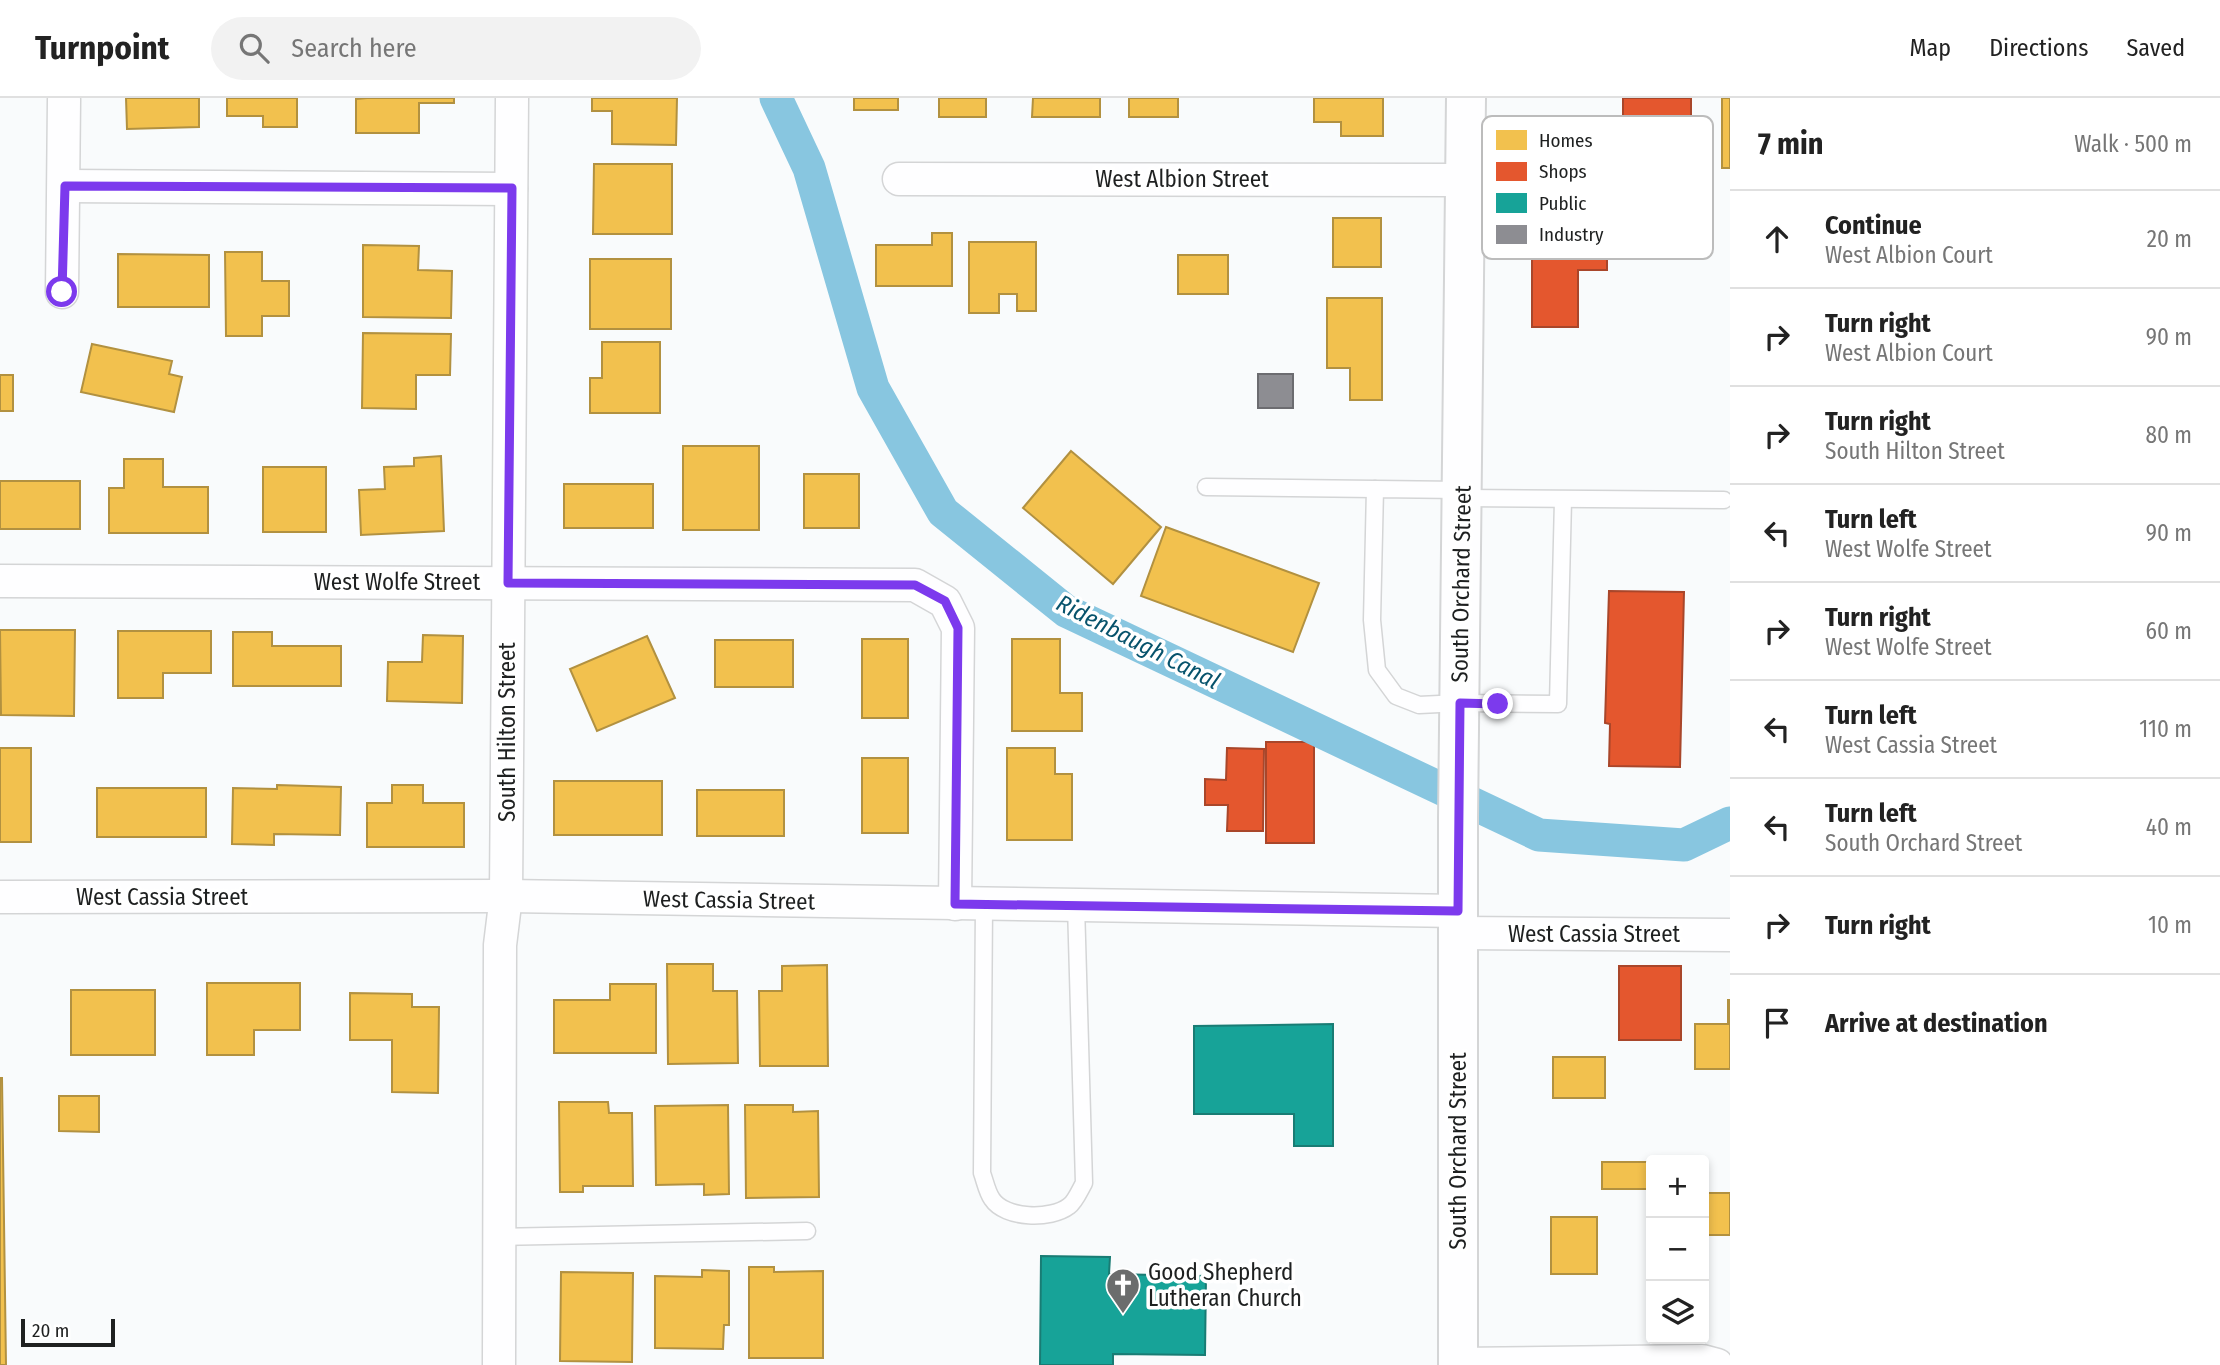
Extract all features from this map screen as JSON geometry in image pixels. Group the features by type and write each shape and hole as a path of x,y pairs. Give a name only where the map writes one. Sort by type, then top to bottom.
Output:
{"main road":[{"name":"South Orchard Street","path":"1458,1364 1458,819 1466,98"}],"street":[{"name":"South Hilton Street","path":"499,1365 500,945 506,896 512,98"},
{"path":"62,292 64,100"},
{"name":"West Albion Street","path":"899,178 1465,180"},
{"path":"65,186 512,188"},
{"name":"West Wolfe Street","path":"0,581 915,585 945,601 958,628 970,904"},
{"name":"West Cassia Street","path":"0,897 506,896 1076,905 1730,935"},
{"path":"1458,1364 1702,1362 1717,1365"}],"lane":[{"path":"1206,487 1375,489 1563,500 1724,500"},
{"path":"1375,489 1372,620 1377,670 1396,696 1419,705 1558,704 1563,500"},
{"path":"970,904 982,1173 991,1199 999,1206 1028,1217 1069,1206 1084,1183 1076,905"},
{"path":"500,1237 807,1231"}],"building: Homes":[{"path":"126,98 199,98 199,127 127,129"},
{"path":"227,98 297,98 297,127 263,127 263,116 227,116"},
{"path":"454,98 454,103 419,103 419,133 356,133 356,99"},
{"path":"592,98 677,98 676,145 612,144 612,111 592,111"},
{"path":"854,98 898,98 898,110 854,110"},
{"path":"939,98 986,98 986,117 939,117"},
{"path":"1033,98 1100,98 1100,117 1032,117"},
{"path":"1129,98 1178,98 1178,117 1129,117"},
{"path":"1314,98 1383,98 1383,136 1341,136 1341,122 1314,122"},
{"path":"1722,98 1730,98 1730,168 1722,168"},
{"path":"594,164 672,164 672,234 593,234"},
{"path":"1333,218 1381,218 1381,267 1333,267"},
{"path":"932,233 952,233 952,286 876,286 876,245 932,245"},
{"path":"969,242 1036,242 1036,311 1017,311 1017,294 999,294 999,313 969,313"},
{"path":"363,245 419,246 418,270 452,271 451,318 363,317"},
{"path":"225,252 262,252 262,281 289,281 289,316 262,316 262,336 226,336"},
{"path":"118,254 209,255 209,307 118,307"},
{"path":"1178,255 1228,255 1228,294 1178,294"},
{"path":"590,259 671,259 671,329 590,329"},
{"path":"1327,298 1382,298 1382,400 1350,400 1350,368 1327,368"},
{"path":"363,333 451,334 450,375 416,375 416,409 362,408"},
{"path":"602,342 660,342 660,413 590,413 590,378 602,378"},
{"path":"92,344 172,361 169,374 182,377 174,412 81,392"},
{"path":"0,375 13,375 13,411 0,411"},
{"path":"683,446 759,446 759,530 683,530"},
{"path":"1071,451 1161,527 1113,584 1023,508"},
{"path":"441,456 444,531 361,535 359,490 385,489 384,467 414,466 414,458"},
{"path":"124,459 163,459 163,487 208,487 208,533 109,533 109,488 124,488"},
{"path":"263,467 326,467 326,532 263,532"},
{"path":"804,474 859,474 859,528 804,528"},
{"path":"0,481 80,481 80,529 0,529"},
{"path":"564,484 653,484 653,528 564,528"},
{"path":"1166,527 1319,583 1293,652 1141,596"},
{"path":"0,630 75,630 74,716 1,715"},
{"path":"118,631 211,631 211,673 163,673 163,698 118,698"},
{"path":"233,632 272,632 272,646 341,646 341,686 233,686"},
{"path":"423,635 463,636 462,703 387,701 388,662 422,662"},
{"path":"647,636 675,698 597,731 570,669"},
{"path":"862,639 908,639 908,718 862,718"},
{"path":"1012,639 1060,639 1060,693 1082,693 1082,731 1012,731"},
{"path":"715,640 793,640 793,687 715,687"},
{"path":"0,748 31,748 31,842 0,842"},
{"path":"1007,748 1055,748 1055,774 1072,774 1072,840 1007,840"},
{"path":"862,758 908,758 908,833 862,833"},
{"path":"554,781 662,781 662,835 554,835"},
{"path":"277,785 341,787 340,835 274,834 274,845 232,844 233,788 277,789"},
{"path":"392,785 423,785 423,803 464,803 464,847 367,847 367,803 392,803"},
{"path":"97,788 206,788 206,837 97,837"},
{"path":"697,790 784,790 784,836 697,836"},
{"path":"667,964 713,964 713,991 737,991 738,1063 668,1064"},
{"path":"827,965 828,1066 760,1066 759,991 782,991 782,966"},
{"path":"207,983 300,983 300,1030 254,1030 254,1055 207,1055"},
{"path":"610,984 656,984 656,1053 554,1053 554,1000 610,1000"},
{"path":"71,990 155,990 155,1055 71,1055"},
{"path":"350,993 412,994 412,1007 439,1007 438,1093 392,1092 392,1040 350,1040"},
{"path":"1728,1000 1730,1069 1695,1069 1695,1024 1728,1024"},
{"path":"1553,1057 1605,1057 1605,1098 1553,1098"},
{"path":"2,1078 6,1365 0,1365"},
{"path":"59,1096 99,1096 99,1132 59,1131"},
{"path":"559,1102 608,1102 609,1113 632,1113 633,1186 583,1186 583,1192 560,1192"},
{"path":"728,1105 729,1194 704,1195 704,1184 656,1185 655,1106"},
{"path":"745,1105 793,1105 793,1112 818,1111 819,1197 746,1198"},
{"path":"1602,1162 1646,1162 1646,1189 1602,1189"},
{"path":"1709,1193 1730,1193 1730,1235 1709,1235"},
{"path":"1551,1217 1597,1217 1597,1274 1551,1274"},
{"path":"749,1267 774,1267 774,1272 823,1271 823,1358 749,1358"},
{"path":"702,1270 729,1271 729,1325 724,1325 723,1349 655,1348 655,1276 702,1277"},
{"path":"561,1272 633,1273 632,1362 560,1361"}],"building: Shops":[{"path":"1623,98 1691,98 1691,116 1623,116"},
{"path":"1532,259 1607,259 1607,270 1578,270 1578,327 1532,327"},
{"path":"1609,591 1684,592 1680,767 1609,766 1610,724 1605,723"},
{"path":"1266,742 1314,742 1314,843 1266,843"},
{"path":"1227,748 1264,749 1263,831 1227,831 1228,805 1205,805 1205,779 1226,780"},
{"path":"1619,966 1681,966 1681,1040 1619,1040"}],"building: Public":[{"path":"1333,1024 1333,1146 1294,1146 1294,1114 1194,1114 1194,1026"},
{"name":"Good Shepherd Lutheran Church","path":"1041,1256 1110,1257 1109,1274 1206,1276 1205,1355 1113,1354 1113,1365 1040,1365"}],"building: Industry":[{"path":"1258,374 1293,374 1293,408 1258,408"}],"waterway":[{"name":"Ridenbaugh Canal","path":"776,98 809,168 873,388 943,512 1066,611 1539,835 1684,845 1730,823"}],"place":[{"name":"Good Shepherd Lutheran Church","path":"1123,1315"}],"route":[{"path":"62,292 65,186 512,188 508,583 915,585 945,601 958,628 955,904 1458,911 1460,703 1498,704"}]}
